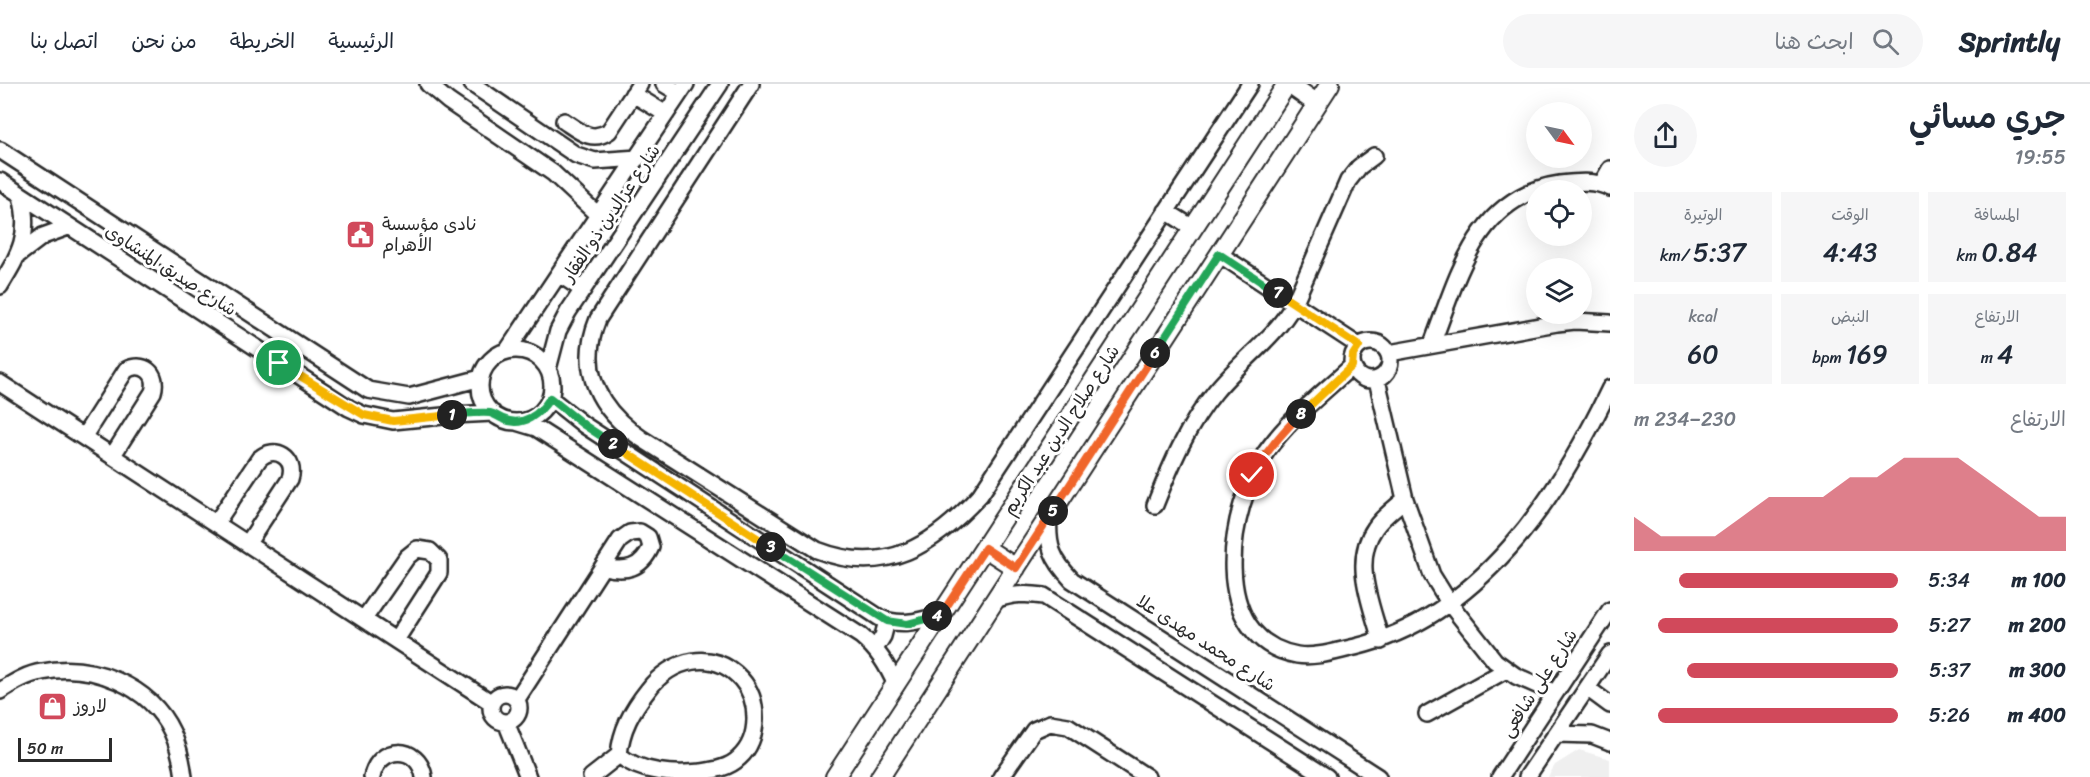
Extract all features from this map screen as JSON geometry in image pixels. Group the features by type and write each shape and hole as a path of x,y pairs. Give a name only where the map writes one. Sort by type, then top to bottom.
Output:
{"main road":[{"path":"1288,84 1316,104"},
{"name":"شارع صلاح الدين عبد الكريم","path":"835,777 1288,84"},
{"name":"شارع صلاح الدين عبد الكريم","path":"880,777 1330,84"},
{"path":"985,548 1016,568"}],"street":[{"path":"428,84 448,101 554,173 598,216"},
{"path":"472,84 576,155 595,161 638,158"},
{"path":"664,84 682,89"},
{"name":"شارع عزالدين ذو الفقار","path":"548,369 558,331 720,84"},
{"path":"751,84 604,308 593,331 589,357 593,381 597,391 620,423 637,436 804,543 830,555 872,560 900,555 927,543 953,522 980,495 1250,84"},
{"path":"564,121 587,136 603,136 609,131 636,89 666,114"},
{"name":"شارع عزالدين ذو الفقار","path":"507,351 682,89"},
{"name":"شارع صديق المنشاوى","path":"0,150 368,390 410,397 481,378"},
{"path":"1155,505 1176,453 1201,411 1231,374 1277,330 1294,304 1348,180 1359,166 1374,156"},
{"path":"1432,344 1467,253 1483,227 1502,209 1522,196 1545,186 1574,182 1606,186 1610,170"},
{"name":"شارع صديق المنشاوى","path":"0,181 349,408 364,415 393,421 493,413"},
{"path":"0,286 18,255 26,224 21,196"},
{"path":"1166,211 1193,228"},
{"path":"18,255 43,236 68,227"},
{"path":"1219,254 1359,346"},
{"path":"559,274 583,290"},
{"path":"1389,353 1575,321 1610,323"},
{"path":"1369,342 1381,344 1389,353 1389,369 1377,380 1365,380 1355,372 1352,366 1353,355 1359,346 1369,342"},
{"path":"516,422 531,419 543,410 550,398 551,378 541,359 519,350 507,351 490,361 481,378 484,403 493,413 504,420 536,428 861,636 885,661 896,685"},
{"path":"84,436 126,370 137,366 148,370 155,380 153,392 113,455"},
{"path":"1352,366 1281,432 1265,453 1252,475 1242,500 1236,525 1233,551 1234,577 1238,603 1247,622 1260,638 1278,649 1298,655 1318,656 1381,641 1450,604 1478,580 1511,545 1540,508 1567,469 1610,388"},
{"path":"1377,380 1405,499 1432,575 1450,604 1495,661 1506,670 1555,693"},
{"path":"0,383 492,703 494,716 501,722 514,719 519,712 517,699 508,694 499,695 492,703"},
{"path":"550,398 584,425 887,621 907,624 941,615"},
{"path":"216,522 262,455 273,452 283,455 291,463 292,474 248,543"},
{"path":"720,513 731,496"},
{"path":"1381,641 1363,569 1364,553 1368,539 1376,526 1405,499"},
{"name":"شارع محمد مهدى علا","path":"1049,517 1047,535 1051,552 1059,567 1072,580 1378,777"},
{"path":"364,619 411,552 417,549 430,551 439,560 439,573 396,640"},
{"path":"517,699 604,567"},
{"path":"994,600 1027,593 1044,597 1327,777"},
{"name":"شارع على شافعى","path":"1505,775 1555,693 1610,610"},
{"path":"875,649 883,636 887,621"},
{"path":"1527,777 1610,654"},
{"path":"591,777 619,755 620,740 625,725 653,682 666,671 681,663 697,659 722,665 742,680 751,695 755,712 754,729 749,745 739,758 726,767 701,772 667,772 639,768 628,763 619,755"},
{"path":"0,692 14,682 40,672 65,669 90,671 114,679 136,691 156,709 172,731 181,755 184,777"},
{"path":"1427,714 1506,670"},
{"path":"1587,688 1610,705"},
{"path":"506,722 528,777"},
{"path":"1001,777 1034,730 1041,725 1059,723 1068,726 1147,777"},
{"path":"1557,734 1592,735 1610,742"},
{"path":"372,777 377,763 386,755 398,752 410,755 420,763 424,777"}],"shaded area":[{"path":"1579,750 1610,759 1610,777 1548,777 1555,765"}],"place":[{"name":"نادى مؤسسة الأهرام","path":"361,234"},
{"name":"لاروز","path":"53,706"}],"route":[{"path":"279,363 349,408 364,415 393,421 493,413 504,420 516,422 531,419 543,410 550,398 584,425 880,618 898,624 907,624 941,615 985,548 1016,568 1219,254 1359,346 1353,355 1352,366 1281,432 1252,475"}]}
